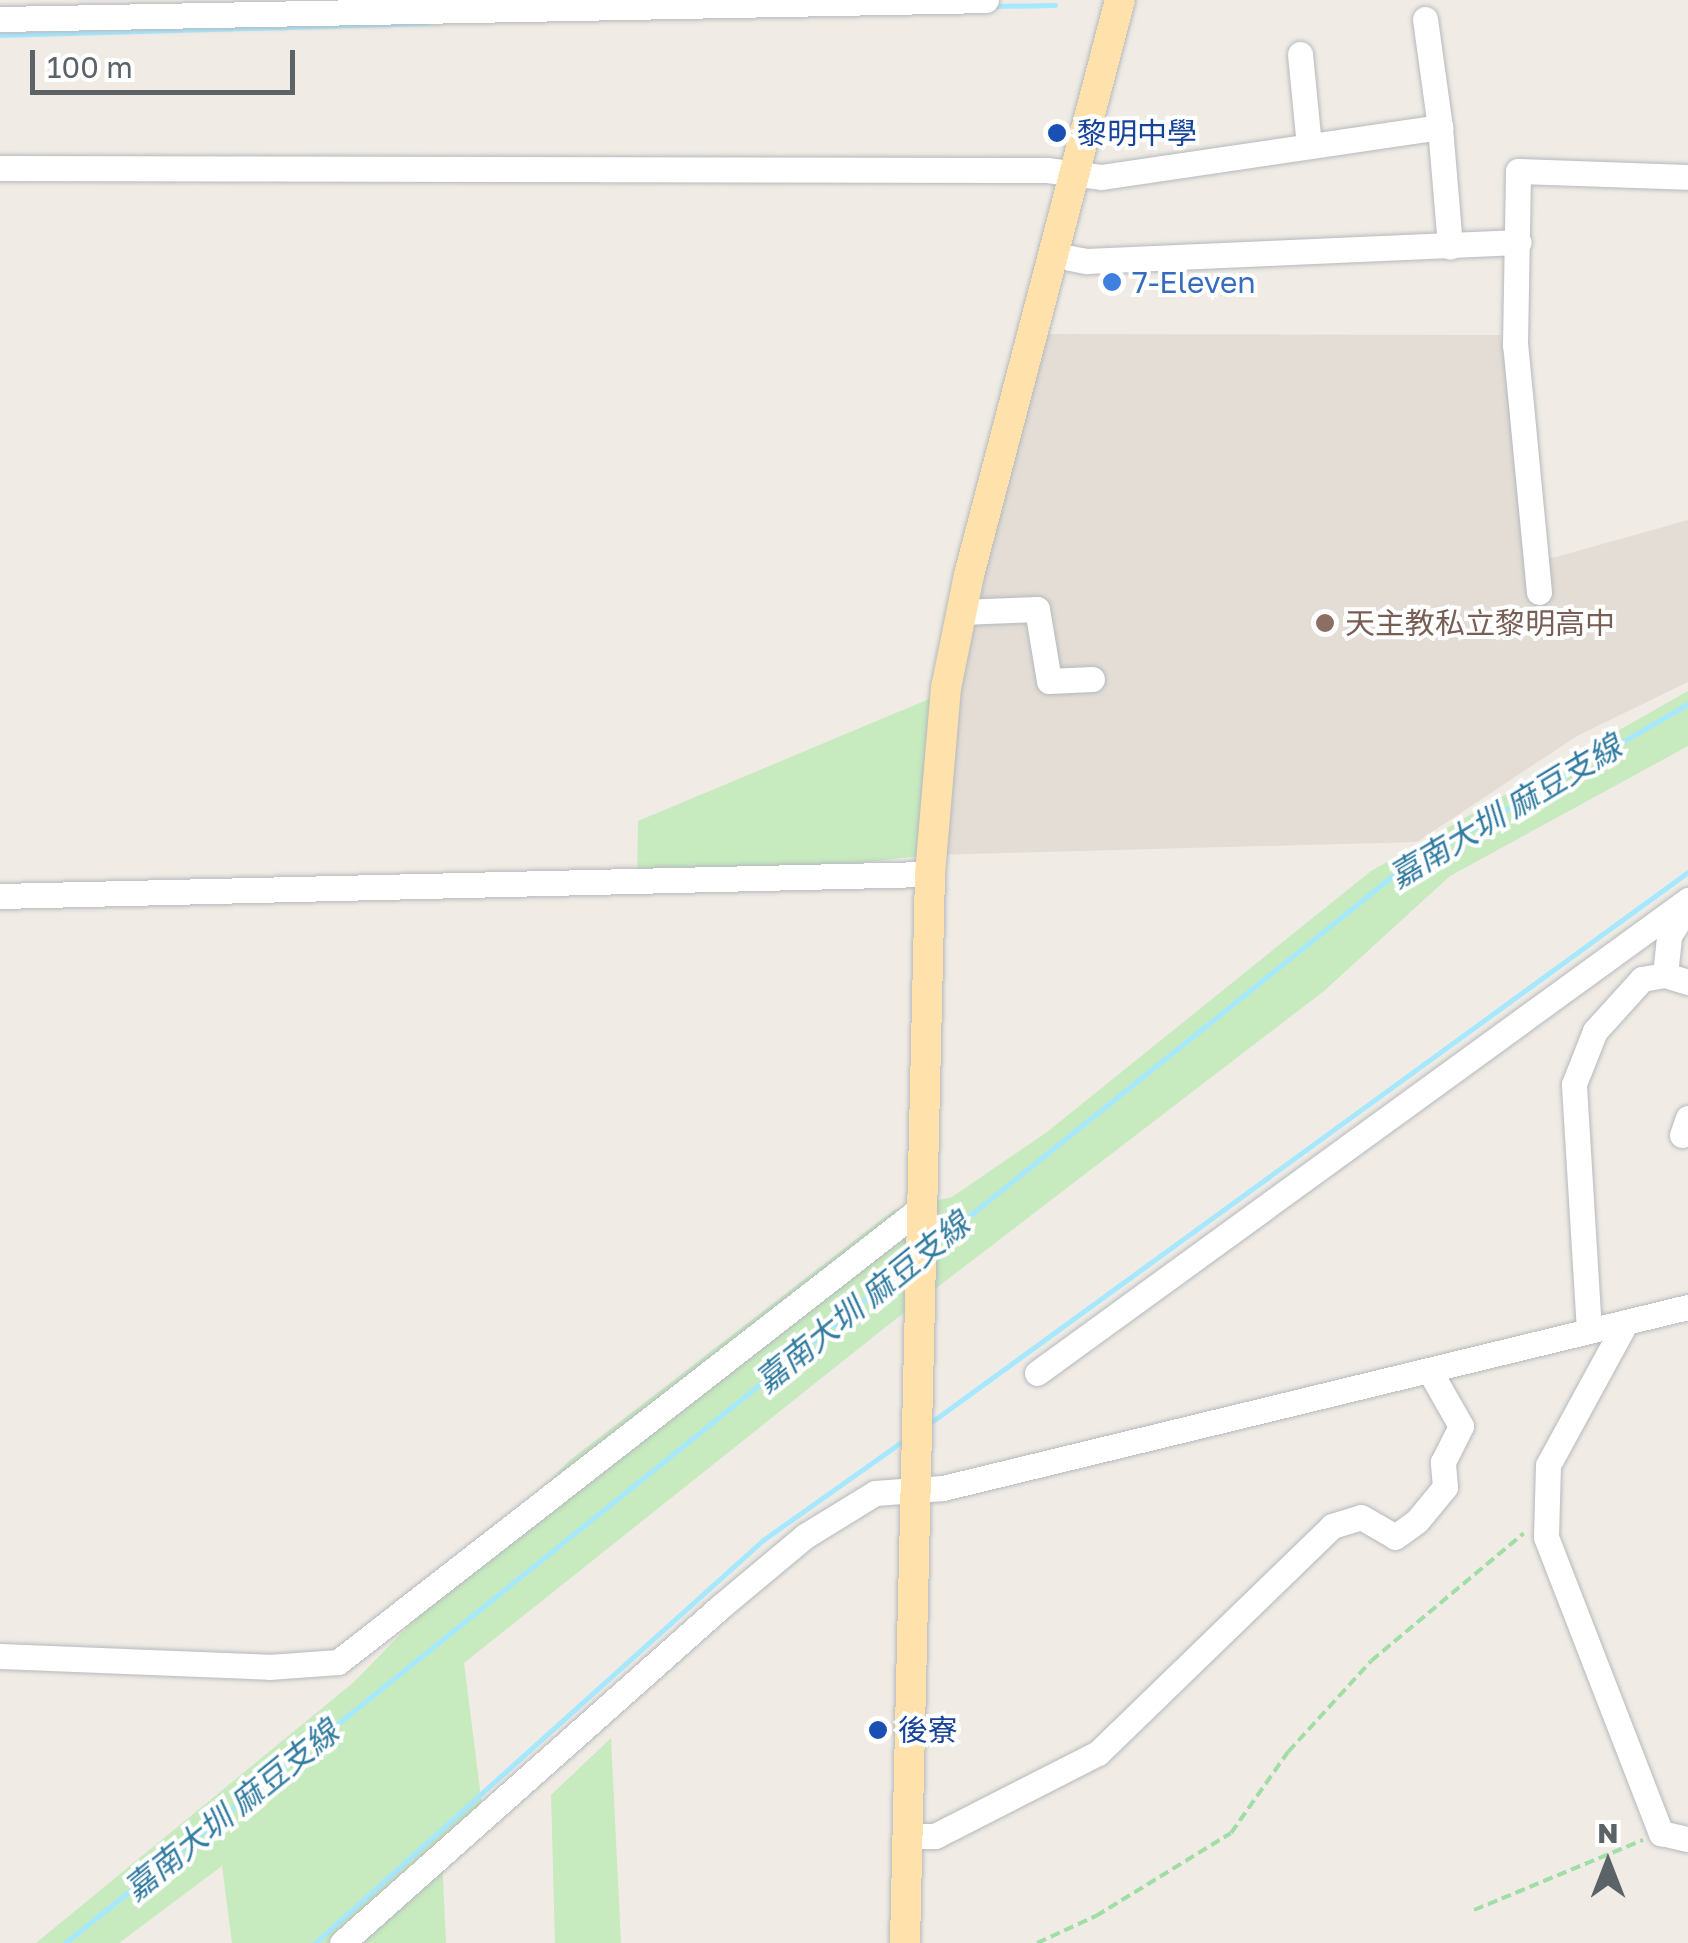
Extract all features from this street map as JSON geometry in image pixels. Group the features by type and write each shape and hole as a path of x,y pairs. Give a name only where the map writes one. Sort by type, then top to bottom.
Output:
{"main road":[{"path":"905,1943 930,874 946,688 961,612 1120,0"}],"street":[{"path":"0,19 30,9 986,0"},
{"path":"1425,19 1440,127 1450,247"},
{"path":"1300,54 1309,146"},
{"path":"0,168 1076,173 1162,170 1440,127"},
{"path":"1539,592 1515,345 1518,171 1688,176"},
{"path":"1054,254 1086,261 1519,242"},
{"path":"961,612 1036,609 1049,681 1092,679"},
{"path":"0,896 930,874"},
{"path":"1589,1331 1574,1084 1595,1031 1616,1004 1642,979 1676,979 1669,936 1688,902"},
{"path":"1036,1374 1688,902"},
{"path":"0,1656 269,1668 338,1662 919,1219"},
{"path":"342,1943 805,1536 875,1493 914,1490 1688,1307"},
{"path":"1626,1322 1548,1465 1546,1538 1661,1833 1688,1839"},
{"path":"907,1836 935,1836 1098,1753 1332,1526 1361,1516 1395,1537 1417,1521 1445,1488 1444,1462 1461,1426 1429,1370"}],"path":[{"path":"1037,1943 1096,1916 1230,1833 1288,1752 1371,1661 1545,1516"},
{"path":"1474,1910 1661,1833"}],"shaded area":[{"name":"天主教私立黎明高中","path":"1048,334 1500,335 1538,562 1688,520 1688,682 1577,736 1417,842 930,855 941,694"}],"green space":[{"path":"1688,691 1688,746 1450,876 1324,991 892,1322 464,1663 485,1829 442,1857 446,1943 232,1943 222,1866 119,1943 36,1943 354,1682 569,1461 894,1210 952,1197 1047,1132 1371,871"},
{"path":"941,694 930,855 637,887 638,821"},
{"path":"611,1738 621,1943 555,1943 551,1795"}],"waterway":[{"path":"993,6 1055,5"},
{"path":"0,35 427,23"},
{"name":"嘉南大圳 麻豆支線","path":"933,1245 1396,873 1688,704"},
{"path":"930,1423 1688,872"},
{"name":"嘉南大圳 麻豆支線","path":"65,1943 908,1265"},
{"path":"315,1943 763,1540 904,1440"}],"place":[{"name":"黎明中學","path":"1057,133"},
{"name":"7-Eleven","path":"1112,282"},
{"name":"天主教私立黎明高中","path":"1325,623"},
{"name":"後寮","path":"878,1730"}]}
